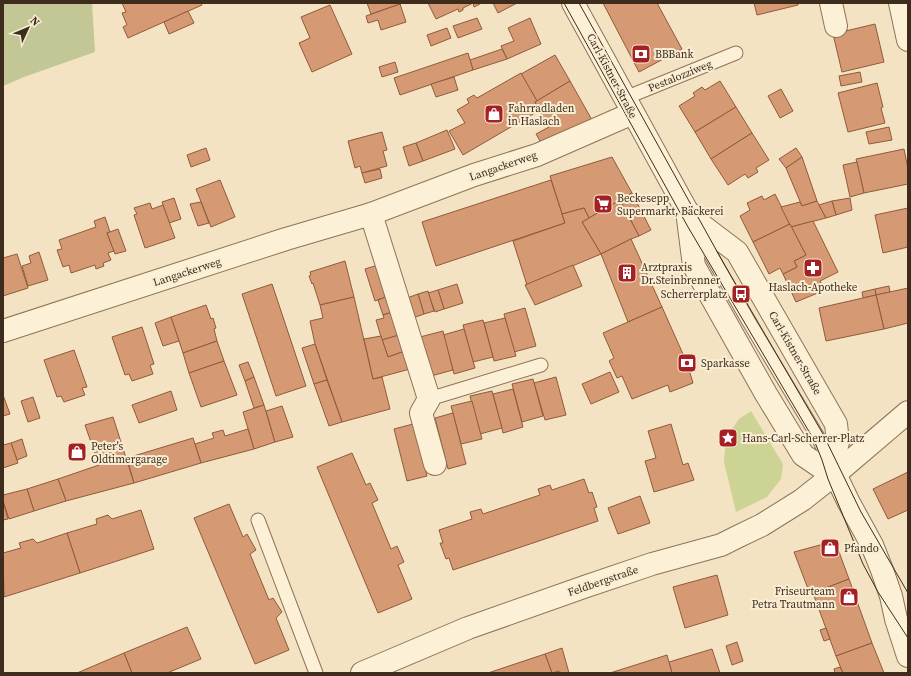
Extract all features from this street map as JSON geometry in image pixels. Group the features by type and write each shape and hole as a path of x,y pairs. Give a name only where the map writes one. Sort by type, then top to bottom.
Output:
{"street":[{"name":"Carl-Kistner-Straße","path":"573,3 687,211 704,227 737,252 836,424 838,442 834,458 835,474 872,545 891,596 896,619 908,656"},
{"path":"831,3 836,26"},
{"path":"900,3 908,40"},
{"name":"Langackerweg","path":"3,332 279,242 371,214 474,175 537,155 629,106"},
{"name":"Carl-Kistner-Straße","path":"687,211 694,266 766,394 803,455 825,470 835,474"},
{"path":"371,214 429,399 421,413 435,464"},
{"name":"Feldbergstraße","path":"362,673 475,626 629,572 721,545 762,525 802,500 908,412"}],"lane":[{"name":"Pestalozziweg","path":"629,106 736,53"},
{"path":"429,399 541,365"},
{"path":"258,520 316,673"}],"green space":[{"path":"3,3 92,3 95,52 3,86"},
{"path":"751,411 783,464 781,479 767,497 736,512 724,462 726,438 739,419"}],"building":[{"path":"122,3 201,3 202,5 128,38 123,27 127,25 122,13 126,12"},
{"path":"367,3 403,3 371,14"},
{"path":"428,3 473,3 463,8 463,10 459,12 458,9 436,19"},
{"path":"473,3 480,3 480,4 474,7"},
{"path":"493,3 517,3 498,13"},
{"path":"603,3 657,3 682,49 639,72"},
{"path":"754,3 798,3 798,5 757,15"},
{"path":"400,4 406,22 381,30 378,20 368,23 366,16"},
{"path":"330,5 352,54 312,72 299,43 310,38 301,17"},
{"path":"188,11 194,23 169,34 164,22"},
{"path":"477,18 482,29 458,38 453,26"},
{"path":"530,18 541,44 507,59 501,46 514,41 508,28"},
{"path":"875,24 884,62 842,72 833,34"},
{"path":"447,28 451,38 431,46 427,35"},
{"path":"502,49 507,59 473,70 470,60"},
{"path":"468,53 473,70 400,95 394,78"},
{"path":"555,55 570,81 537,101 521,74"},
{"path":"395,62 398,72 382,77 379,67"},
{"path":"860,72 862,82 841,86 839,76"},
{"path":"521,73 537,101 535,102 540,110 463,155 449,131 465,123 457,110 469,103 467,99 474,95 477,98"},
{"path":"454,77 458,90 436,97 431,84"},
{"path":"570,81 592,120 543,146 536,134 549,127 535,102"},
{"path":"720,81 736,107 695,132 679,106 695,96 693,93 702,87 705,90"},
{"path":"877,83 885,123 848,132 838,93"},
{"path":"781,89 793,111 780,118 768,96"},
{"path":"736,107 752,133 711,159 695,132"},
{"path":"889,127 892,140 869,144 866,132"},
{"path":"447,130 455,149 423,161 416,143"},
{"path":"382,132 387,150 383,151 387,166 362,173 360,166 355,168 348,141"},
{"path":"752,133 769,160 756,168 758,172 748,178 745,174 728,185 711,159"},
{"path":"416,143 423,161 409,166 403,147"},
{"path":"206,148 210,160 191,167 187,155"},
{"path":"796,148 802,157 786,168 779,159"},
{"path":"904,149 908,169 908,184 864,193 856,159"},
{"path":"612,157 632,193 589,218 584,208 562,214 550,176"},
{"path":"802,157 817,201 802,206 786,168"},
{"path":"857,162 864,193 850,197 843,165"},
{"path":"380,169 382,178 365,183 362,173"},
{"path":"220,180 235,217 211,227 196,189"},
{"path":"551,180 565,223 436,266 422,222"},
{"path":"632,193 651,230 639,236 620,200"},
{"path":"775,194 790,224 753,242 740,216 750,210 747,203 762,196 764,200"},
{"path":"174,198 181,219 169,223 162,202"},
{"path":"850,198 852,210 836,215 832,201"},
{"path":"620,200 639,236 601,254 582,222"},
{"path":"817,201 826,218 791,227 781,207 800,202 802,206"},
{"path":"832,201 836,215 826,218 819,205"},
{"path":"201,202 209,223 198,226 190,204"},
{"path":"150,203 152,209 163,205 175,238 145,248 134,215 137,214 134,208"},
{"path":"584,208 589,218 582,222 601,254 527,285 513,241 565,223 562,214"},
{"path":"908,208 908,247 883,253 875,215"},
{"path":"105,217 110,232 107,233 114,251 108,253 111,260 103,263 104,266 96,269 95,265 71,273 69,265 63,267 57,250 62,249 59,240 96,227 94,221"},
{"path":"813,221 838,272 820,281 825,290 796,302 783,274 797,267 794,261 806,255 791,227"},
{"path":"790,224 806,255 794,261 797,267 783,274 780,268 769,274 753,242"},
{"path":"118,229 126,251 115,254 107,233"},
{"name":"Arztpraxis Dr.Steinbrenner","path":"631,239 662,307 628,322 601,254"},
{"path":"39,252 48,280 28,286 22,266 31,263 29,256"},
{"path":"17,254 28,288 3,296 3,258"},
{"path":"345,261 354,297 320,305 313,283 312,284 309,276 311,275 310,272"},
{"path":"378,265 388,296 375,301 365,269"},
{"path":"573,265 582,286 535,305 525,285"},
{"path":"272,284 306,386 276,396 242,294"},
{"path":"457,284 463,303 444,309 438,290"},
{"path":"889,286 890,292 876,295 875,289"},
{"path":"908,288 908,323 884,329 876,295"},
{"path":"875,289 876,295 863,298 862,292"},
{"path":"438,290 444,309 435,312 428,293"},
{"path":"428,291 434,311 424,314 418,294"},
{"path":"418,294 424,314 413,318 407,298"},
{"path":"876,295 884,329 826,341 819,308"},
{"path":"388,296 392,312 383,315 378,300"},
{"path":"354,297 373,379 382,377 390,409 342,422 315,344 310,321 323,318 320,305"},
{"path":"206,305 211,319 213,318 216,328 214,329 217,341 183,353 171,317"},
{"path":"662,307 687,363 693,383 670,392 668,385 632,399 622,376 617,378 609,361 614,358 603,333"},
{"path":"525,308 536,346 514,352 504,314"},
{"path":"392,312 399,335 382,340 376,320 384,318 383,315"},
{"path":"171,317 179,341 163,346 155,323"},
{"path":"505,318 516,356 494,361 484,323"},
{"path":"483,320 493,357 473,362 463,325"},
{"path":"142,327 154,364 150,365 153,374 132,381 129,374 125,375 112,337"},
{"path":"464,329 475,368 454,374 443,335"},
{"path":"443,331 453,370 431,376 420,337"},
{"path":"399,335 405,351 388,357 382,340"},
{"path":"381,336 388,357 405,351 410,369 373,379 364,339"},
{"path":"217,341 224,361 189,373 183,353"},
{"path":"315,344 327,380 314,384 302,348"},
{"path":"74,350 87,387 82,388 85,395 64,402 61,396 57,397 44,360"},
{"path":"224,361 237,395 201,407 189,373"},
{"path":"248,362 254,377 245,381 239,365"},
{"path":"610,372 619,392 591,404 582,384"},
{"path":"254,377 264,405 254,408 245,381"},
{"path":"556,377 566,415 545,420 534,383"},
{"path":"533,379 543,416 522,422 512,384"},
{"path":"327,380 342,422 329,426 314,384"},
{"path":"513,389 523,427 503,433 493,394"},
{"path":"171,391 177,410 139,423 132,405"},
{"path":"492,391 502,428 480,434 470,396"},
{"path":"3,395 10,414 3,416"},
{"path":"33,397 40,418 28,422 21,401"},
{"path":"472,401 482,439 461,444 451,406"},
{"path":"264,405 275,442 254,449 243,412"},
{"path":"282,406 293,437 275,442 266,411"},
{"path":"453,413 466,464 448,469 435,418"},
{"path":"113,417 134,483 66,501 58,479 99,465 85,425"},
{"path":"413,424 427,476 407,481 394,429"},
{"path":"671,424 683,465 688,463 694,480 654,492 645,461 656,458 648,431"},
{"path":"248,429 254,449 201,463 195,444 214,438 212,433 223,430 225,436"},
{"path":"193,438 201,463 134,483 127,458"},
{"path":"22,439 27,456 17,460 11,443"},
{"path":"11,443 18,463 3,468 3,445"},
{"path":"352,453 366,485 370,483 378,500 372,503 391,549 397,546 404,562 398,565 412,599 378,613 317,467"},
{"path":"908,472 908,510 888,519 873,489"},
{"path":"58,479 66,501 34,511 27,489"},
{"path":"584,479 589,493 592,492 597,507 594,508 598,521 453,570 449,558 446,559 440,543 443,543 439,530 472,519 470,512 481,509 483,514 540,495 538,489 550,485 552,490"},
{"path":"27,489 34,511 9,519 3,501 3,495"},
{"path":"640,496 650,523 618,534 608,508"},
{"path":"3,501 8,519 3,520"},
{"path":"229,504 243,537 247,534 256,550 250,554 269,600 273,598 282,612 276,618 289,650 255,664 194,518"},
{"path":"141,510 154,549 80,573 67,533 97,524 96,519 108,515 112,519"},
{"path":"67,533 80,573 4,597 3,553 21,548 19,543 33,539 37,543"},
{"path":"835,541 849,579 810,594 794,552"},
{"path":"717,575 728,615 685,628 673,587"},
{"path":"849,579 872,643 836,656 813,593"},
{"path":"187,627 201,659 167,673 132,673 124,653"},
{"path":"826,628 830,639 824,641 820,630"},
{"path":"737,642 743,661 732,665 726,646"},
{"path":"872,643 884,673 843,673 836,656"},
{"path":"562,648 569,673 560,673 559,671 552,673 545,654"},
{"path":"712,649 720,673 672,673 669,662"},
{"path":"124,653 132,673 77,673"},
{"path":"545,654 552,673 488,673"},
{"path":"667,655 672,673 610,673"},
{"path":"840,667 843,673 835,673 834,669"}],"tram line":[{"path":"564,3 688,227 814,440 828,479 863,564 878,592 908,638"},
{"path":"579,3 724,264 823,434 861,512 908,593"}],"place":[{"name":"BBBank","path":"641,54"},
{"name":"Fahrradladen in Haslach","path":"494,114"},
{"name":"Beckesepp Supermarkt, Bäckerei","path":"603,204"},
{"name":"Haslach-Apotheke","path":"813,268"},
{"name":"Arztpraxis Dr.Steinbrenner","path":"627,273"},
{"name":"Scherrerplatz","path":"741,294"},
{"name":"Sparkasse","path":"687,363"},
{"name":"Hans-Carl-Scherrer-Platz","path":"728,438"},
{"name":"Peter's Oldtimergarage","path":"77,452"},
{"name":"Pfando","path":"830,548"},
{"name":"Friseurteam Petra Trautmann","path":"849,597"}]}
